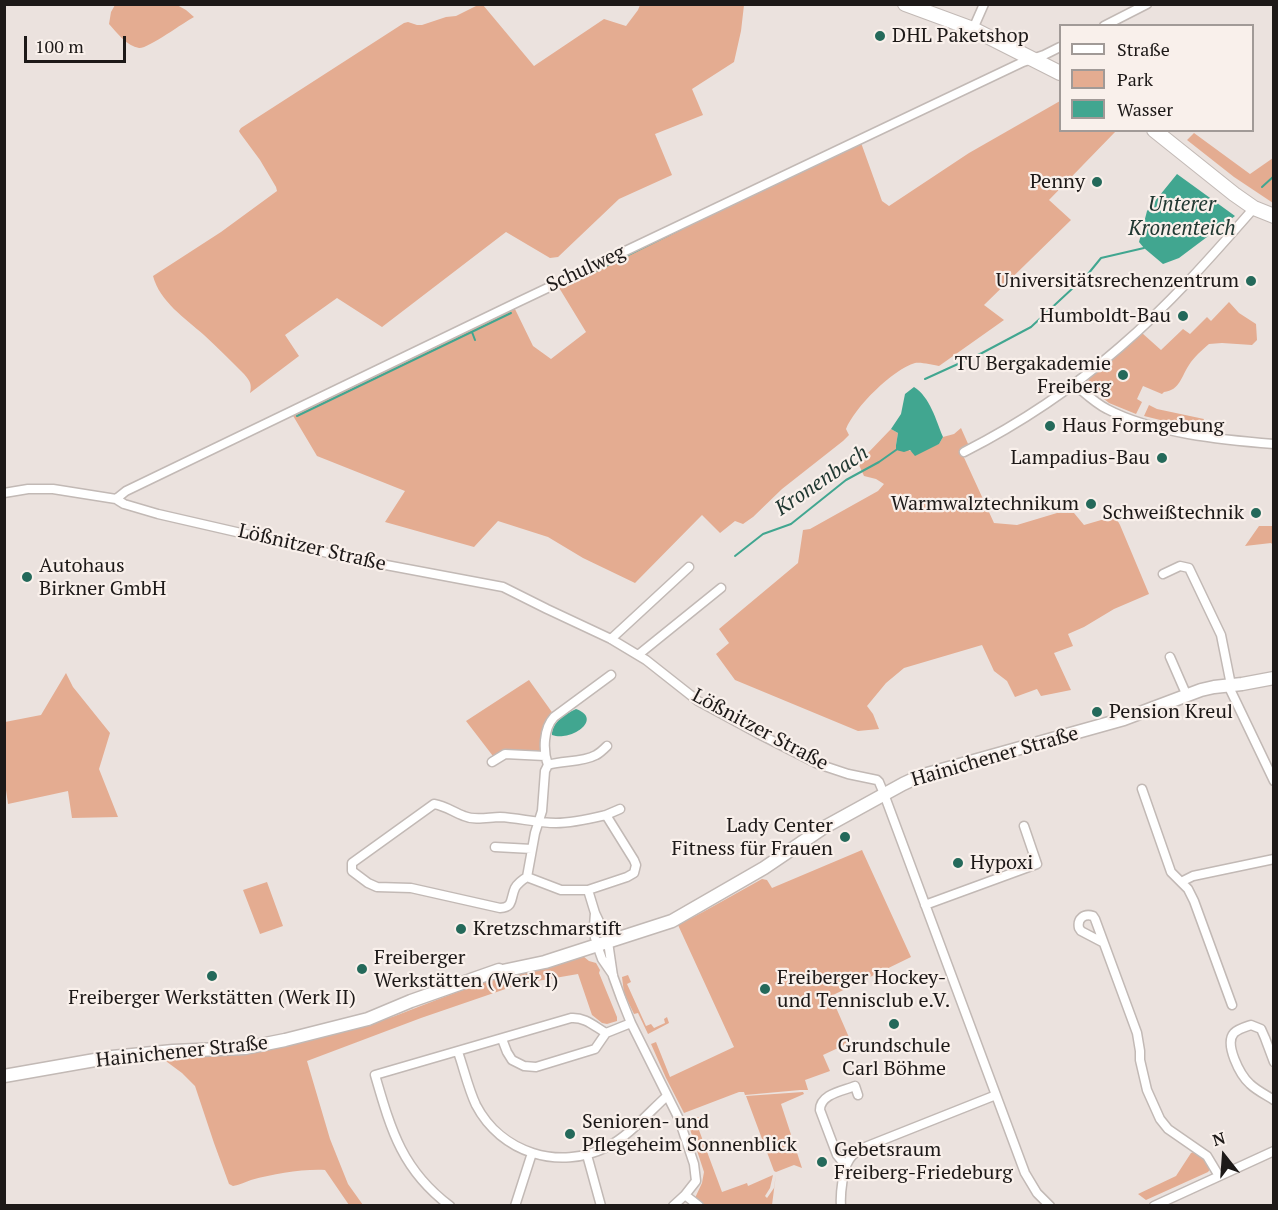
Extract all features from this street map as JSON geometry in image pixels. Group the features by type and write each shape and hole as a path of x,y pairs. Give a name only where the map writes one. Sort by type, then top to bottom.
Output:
{"main road":[{"path":"905,4 974,29 1059,72"},
{"path":"1157,132 1254,208 1274,216"},
{"name":"Hainichener Straße","path":"4,1076 112,1057 173,1051 245,1048 368,1019 493,973 601,940 705,901 779,858 823,828 920,777 1115,722 1214,687 1274,678"}],"street":[{"path":"974,29 984,4"},
{"path":"1108,24 1147,4"},
{"name":"Schulweg","path":"116,499 126,491 518,302 1023,62 1059,47"},
{"path":"964,452 998,434 1074,384 1120,347 1166,304 1254,208"},
{"path":"1074,384 1105,408 1141,422 1219,439 1274,444"},
{"name":"Lößnitzer Straße","path":"4,493 27,489 53,489 116,499 124,504 158,514 296,546 503,587 611,639 646,660 698,701 757,733 818,764 877,780 885,794"},
{"path":"1163,574 1180,566 1189,568 1221,635 1229,685 1274,782"},
{"path":"611,639 689,567"},
{"path":"638,655 721,588"},
{"path":"1170,657 1187,696"},
{"path":"527,877 535,833 542,811 545,771 548,765 545,756 549,723 611,675"},
{"path":"548,765 572,762 596,755 607,746"},
{"path":"492,762 505,754 545,756"},
{"path":"1142,789 1171,872 1188,889 1194,901 1232,1005"},
{"path":"885,794 1025,1173 1037,1193 1050,1206"},
{"path":"527,877 516,887 510,904 506,908 500,908 411,888 377,887 352,871 352,863 434,804 444,806 465,817 487,819 499,817 555,823 582,821 620,809"},
{"path":"527,877 561,890 588,890 634,873 636,865 634,860 606,815"},
{"path":"925,905 1037,864 1024,826"},
{"path":"495,847 532,849"},
{"path":"1181,882 1193,876 1274,859"},
{"path":"588,890 601,940 631,1023 679,1119 696,1173 696,1181 685,1196 673,1206"},
{"path":"1102,942 1137,1033 1147,1090 1160,1119 1168,1129 1207,1156 1219,1176"},
{"path":"450,1206 420,1178 404,1155 388,1120 375,1075 571,1018 585,1020 606,1033"},
{"path":"502,1039 512,1060 524,1066 536,1067 595,1049 606,1033 631,1023"},
{"path":"1274,1062 1261,1029 1251,1025 1233,1034 1230,1043 1242,1076 1274,1100"},
{"path":"458,1052 472,1094 483,1116 504,1138 532,1153 559,1158 587,1155 619,1139 667,1096"},
{"path":"846,1166 837,1155 820,1105 825,1098 855,1086 858,1095"},
{"path":"841,1206 840,1198 846,1166 849,1158 860,1149 996,1095"},
{"path":"1154,1206 1274,1151"},
{"path":"515,1206 532,1153"},
{"path":"587,1155 601,1206"},
{"path":"685,1196 699,1206"}],"green space":[{"path":"480,4 534,66 604,19 626,26 640,5 744,5 734,62 692,89 703,115 655,134 672,175 619,199 558,257 550,258 506,232 382,327 337,298 285,335 299,356 250,393 251,385 246,376 167,302 153,276 221,232 277,191 260,160 240,133 241,128 404,23 422,25 456,16"},
{"path":"115,5 177,5 194,17 158,40 139,48 126,42 109,24"},
{"path":"1059,102 1059,132 1115,132 1049,200 1071,220 984,305 1004,320 939,366 915,363 896,373 875,390 850,420 846,429 849,435 782,489 753,517 743,524 735,521 720,533 702,515 635,583 583,558 548,537 498,521 474,547 385,522 405,491 317,456 292,414 514,307 533,346 551,359 586,332 558,286 860,140 882,201 889,206 969,153"},
{"path":"1194,133 1250,174 1273,158 1273,203 1234,177 1187,140"},
{"path":"1229,302 1239,313 1256,324 1257,340 1252,345 1209,344 1193,359 1174,389 1162,394 1143,386 1137,399 1142,402 1136,414 1109,403 1089,387 1090,378 1142,333 1161,350 1183,329 1190,334 1207,317 1211,321"},
{"path":"1149,405 1157,409 1204,419 1201,430 1144,416"},
{"path":"961,428 969,446 961,451 994,523 1017,525 1057,513 1074,513 1084,525 1115,516 1149,594 1114,609 1068,634 1073,646 1054,653 1071,690 1041,696 1037,689 1015,697 1007,681 994,671 982,645 904,668 886,683 867,706 879,729 858,731 735,680 716,654 729,643 719,629 798,563 803,530 810,529 878,491 884,484 864,476 859,465 865,456 891,429 898,433 896,445 913,452 939,444 943,437 954,434"},
{"path":"1259,526 1273,526 1273,545 1271,543 1245,546"},
{"path":"66,673 73,687 110,733 99,769 118,817 72,818 68,791 8,804 5,783 5,722 41,715"},
{"path":"529,680 554,715 549,723 545,756 505,754 496,760 466,721"},
{"path":"862,850 911,957 831,996 851,1042 823,1055 830,1071 805,1080 809,1093 808,1090 745,1095 744,1092 739,1092 684,1113 651,1044 656,1042 670,1077 734,1047 678,925 762,879 767,880 772,888"},
{"path":"267,882 283,926 260,934 243,890"},
{"path":"583,956 596,963 600,970 599,973 617,1021 602,1023 592,1015 578,974 520,984 307,1061 330,1139 348,1184 363,1205 349,1205 325,1170 288,1172 233,1186 229,1184 195,1086 163,1059 187,1054 265,1050 315,1039 395,1016 496,978 545,969"},
{"path":"628,975 631,982 627,984 646,1026 651,1024 654,1028 665,1023 664,1019 667,1017 669,1023 648,1034 638,1013 634,1014 624,993 622,977"},
{"path":"803,1092 804,1094 781,1104 802,1168 794,1165 776,1172 746,1096"},
{"path":"698,1117 702,1119 696,1122 722,1192 747,1183 748,1186 773,1175 770,1188 765,1196 767,1198 774,1188 776,1174 772,1205 705,1205 695,1198 704,1172 687,1120"},
{"path":"1196,1151 1205,1158 1211,1168 1208,1172 1146,1200 1138,1194 1176,1176 1191,1153"}],"water":[{"name":"Unterer Kronenteich","path":"1177,174 1235,216 1179,258 1163,264 1139,242 1147,211"},
{"path":"914,387 920,391 928,403 943,437 939,444 915,456 910,450 904,452 896,450 898,433 891,429 901,414 905,394"},
{"path":"576,709 584,713 587,718 582,728 568,735 552,735 557,722"}],"waterway":[{"name":"Kronenbach","path":"1262,187 1274,176"},
{"path":"565,286 681,229"},
{"name":"Kronenbach","path":"925,379 1031,327 1088,274 1101,258 1144,248"},
{"path":"297,416 511,313"},
{"path":"472,332 475,340"},
{"name":"Kronenbach","path":"735,556 763,534 791,524 846,480 896,450"}],"place":[{"name":"DHL Paketshop","path":"880,36"},
{"name":"Penny","path":"1097,182"},
{"name":"Universitätsrechenzentrum","path":"1251,281"},
{"name":"Humboldt-Bau","path":"1183,316"},
{"name":"TU Bergakademie Freiberg","path":"1123,375"},
{"name":"Haus Formgebung","path":"1050,426"},
{"name":"Lampadius-Bau","path":"1162,458"},
{"name":"Warmwalztechnikum","path":"1091,504"},
{"name":"Schweißtechnik","path":"1256,513"},
{"name":"Autohaus Birkner GmbH","path":"27,577"},
{"name":"Pension Kreul","path":"1097,712"},
{"name":"Lady Center Fitness für Frauen","path":"845,837"},
{"name":"Hypoxi","path":"958,863"},
{"name":"Kretzschmarstift","path":"461,929"},
{"name":"Freiberger Werkstätten (Werk I)","path":"362,969"},
{"name":"Freiberger Werkstätten (Werk II)","path":"212,976"},
{"name":"Freiberger Hockey- und Tennisclub e.V.","path":"765,989"},
{"name":"Grundschule Carl Böhme","path":"894,1024"},
{"name":"Senioren- und Pflegeheim Sonnenblick","path":"570,1134"},
{"name":"Gebetsraum Freiberg-Friedeburg","path":"822,1162"}]}
